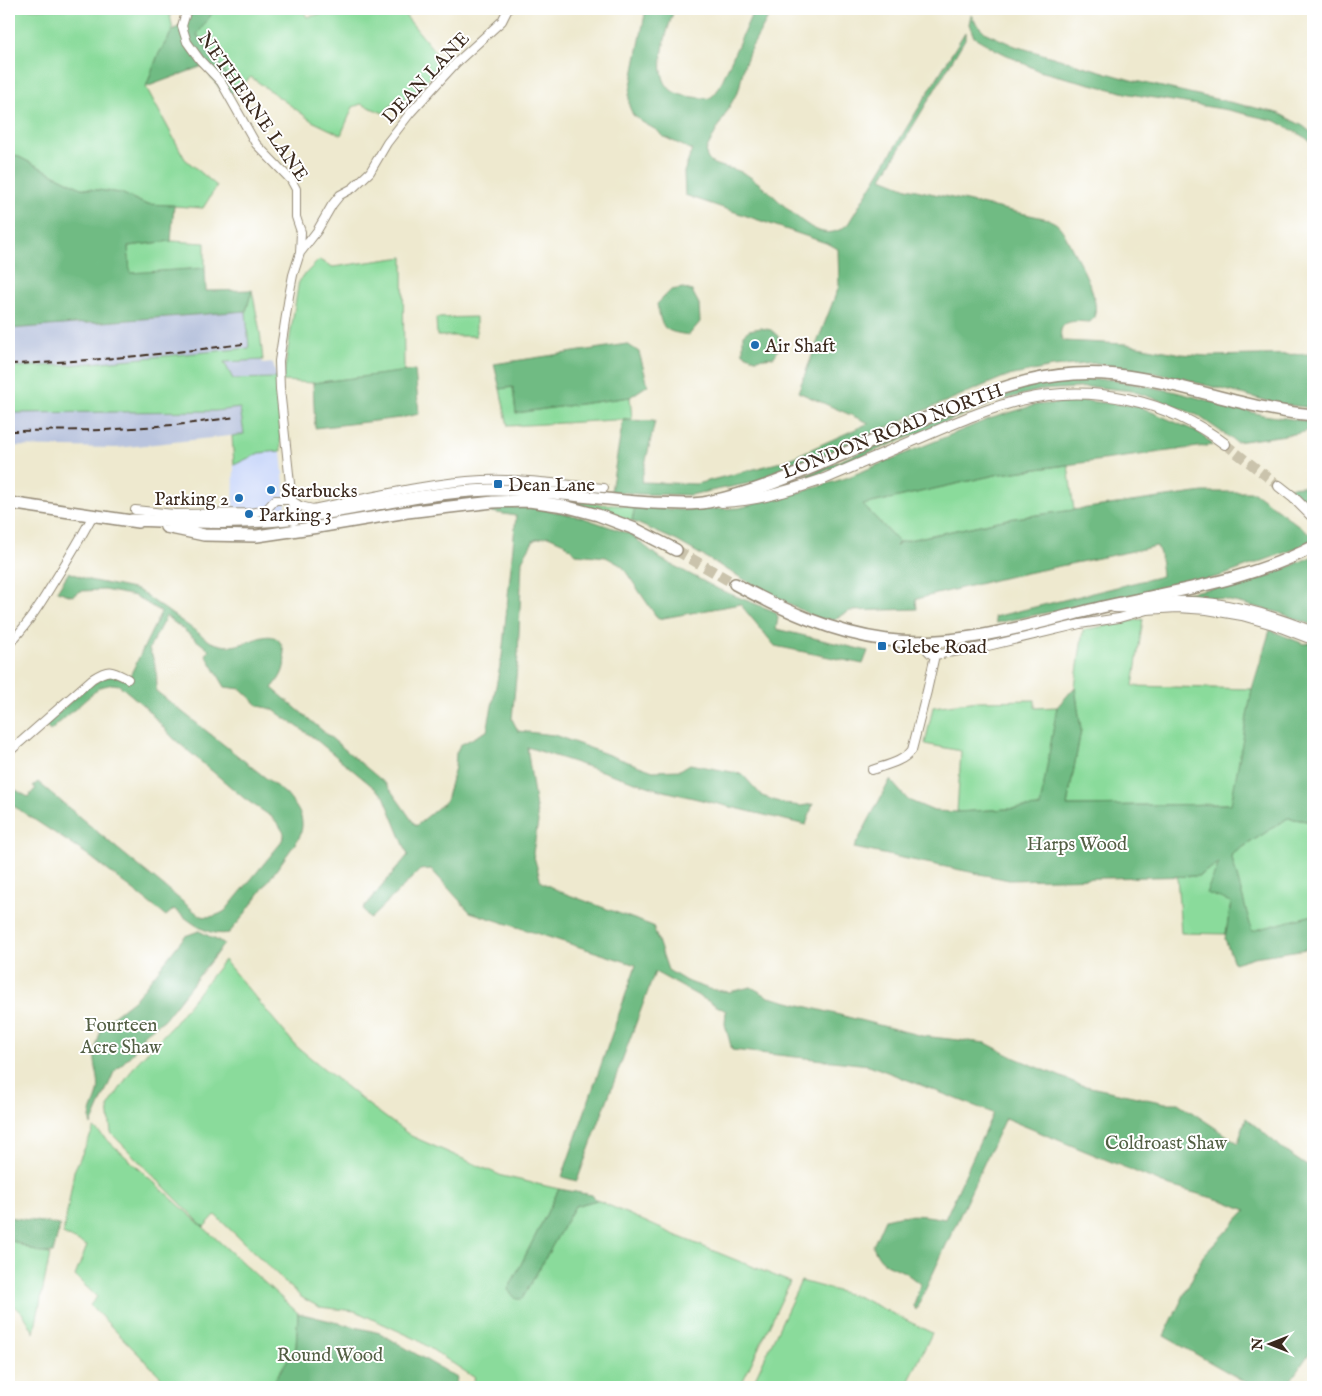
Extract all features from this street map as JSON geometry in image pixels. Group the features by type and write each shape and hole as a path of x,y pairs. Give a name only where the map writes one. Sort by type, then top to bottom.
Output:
{"highway":[{"path":"704,503 739,494 800,473 981,395 1018,383 1056,376 1094,374 1132,376 1271,409 1313,415"},
{"name":"LONDON ROAD NORTH","path":"134,515 294,518 437,495 491,490 548,493 641,502 704,503"},
{"path":"9,503 93,515 134,515 204,535 257,536 407,512 493,502 529,502 564,506 598,515 635,529 676,550"},
{"path":"735,584 796,614 830,627 858,635 888,640 924,641 964,638 985,634 1230,579 1275,564 1313,547"}],"main road":[{"name":"LONDON ROAD NORTH","path":"704,503 736,502 797,488 831,476 987,410 1022,399 1057,394 1092,394 1144,403 1195,423 1225,444"},
{"path":"1279,486 1313,517"},
{"path":"1106,606 1124,608 1176,602 1208,604 1260,614 1313,632"}],"street":[{"name":"NETHERNE LANE","path":"187,9 182,26 187,42 200,60 221,82 256,144 291,180 296,189 296,217 301,232 300,253"},
{"name":"DEAN LANE","path":"294,531 279,361 288,296 300,253 317,231 340,195 354,188 370,172 411,112 456,63 502,21 508,9"},
{"path":"313,509 438,485 483,480 604,488"},
{"path":"228,518 266,510 275,500 291,500 300,506 324,514"},
{"path":"9,644 35,612 78,545 93,515"},
{"path":"924,641 928,651 935,654 988,646 1080,624 1119,618 1147,610 1177,608 1207,610 1242,616 1307,638 1313,637"},
{"path":"872,770 895,762 908,755 912,750 935,654"},
{"path":"9,752 92,679 103,672 113,672 128,679"}],"shaded area":[{"path":"246,311 263,364 273,363 277,378 267,432 117,448 9,446 9,325 68,325"},
{"path":"281,451 286,507 233,512 234,465 259,453"}],"green space":[{"path":"13,9 180,9 170,15 173,30 158,55 146,87 185,159 217,186 203,208 145,204 121,193 81,188 9,152 9,23"},
{"path":"189,9 215,9 197,35 237,89 226,97 203,66 146,87 158,55 173,30 184,23"},
{"path":"215,9 302,9 307,17 325,13 330,9 400,9 445,64 407,99 399,98 383,113 361,104 353,107 341,135 312,121 251,77 237,89 197,34"},
{"path":"646,9 674,9 663,51 662,73 665,82 671,90 679,94 709,98 719,88 754,9 770,9 768,18 750,50 739,89 707,148 707,157 713,164 736,170 749,176 806,224 823,232 837,231 848,224 965,32 965,39 882,178 907,188 1048,219 1056,223 1066,236 1086,275 1094,297 1095,308 1094,316 1090,322 1070,322 1063,326 1061,338 1064,341 1126,344 1182,354 1207,356 1313,354 1313,408 1279,404 1155,373 1096,363 1052,367 1004,377 820,457 756,482 690,495 638,494 611,491 623,420 655,421 641,482 696,484 785,461 869,423 798,392 839,286 838,249 829,244 685,195 684,172 692,150 662,136 658,131 633,115 629,106 629,96"},
{"path":"971,15 986,33 1015,46 1131,80 1278,113 1303,126 1313,134 1313,145 1306,138 1276,121 1228,110 1130,94 1039,71 974,37 969,24"},
{"path":"9,152 81,188 121,193 145,204 174,205 171,241 128,246 130,273 205,268 206,291 252,290 246,311 9,329"},
{"path":"171,241 205,243 205,268 130,274 128,246"},
{"path":"403,257 404,372 313,383 283,381 299,280 319,260 333,267"},
{"path":"683,288 692,291 699,304 700,322 689,335 668,330 662,324 657,304 671,290"},
{"path":"252,290 263,360 224,362 233,379 277,378 281,451 259,453 234,465 232,436 244,434 240,408 215,411 9,413 9,367 70,365 249,348 246,311"},
{"path":"476,317 476,336 437,336 436,318"},
{"path":"761,328 771,330 778,336 779,348 774,357 755,359 743,353 743,335 749,330"},
{"path":"627,344 639,352 648,385 630,397 516,413 513,387 500,389 494,364"},
{"path":"415,370 419,414 315,428 313,383"},
{"path":"1107,379 1172,391 1263,415 1313,422 1313,429 1300,433 1236,442 1197,415 1132,391 1095,387 1041,390 995,402 813,476 804,476 1002,393 1055,381"},
{"path":"513,387 516,413 630,397 632,419 508,426 500,389"},
{"path":"1085,401 1138,406 1200,433 1213,445 1000,474 863,505 899,542 896,546 900,542 1008,519 1203,492 1254,492 1313,536 1313,539 1295,549 1224,575 996,623 994,617 1162,576 1160,554 1157,546 1007,577 916,599 917,609 850,611 835,620 816,618 677,541 632,521 635,506 681,510 739,508 804,491 846,478 989,419 1035,405"},
{"path":"1068,465 1074,510 1008,519 899,542 863,505 1000,474"},
{"path":"1313,485 1313,509 1289,487"},
{"path":"562,498 597,504 635,506 632,521 598,509 560,500"},
{"name":"Coldroast Shaw","path":"498,507 537,508 581,517 630,534 661,559 720,590 776,612 778,618 776,629 868,651 863,664 775,646 740,604 658,619 622,566 606,557 576,554 564,543 548,536 534,540 522,560 518,656 512,719 518,731 554,735 653,771 680,770 690,764 742,774 762,796 785,804 801,806 813,804 806,825 660,790 527,747 538,822 533,853 541,882 561,892 653,926 668,970 686,981 709,989 729,992 751,987 769,997 922,1036 986,1043 1015,1058 1081,1085 1165,1103 1178,1103 1238,1143 1246,1118 1289,1154 1313,1170 1313,1348 1286,1387 1254,1387 1164,1336 1203,1256 1246,1210 1227,1202 1170,1186 1005,1118 916,1310 914,1306 920,1284 907,1274 883,1262 873,1246 885,1219 915,1215 945,1219 993,1113 869,1065 732,1050 725,1024 726,1011 655,972 577,1181 562,1177 636,965 470,912 431,869 420,870 370,919 363,909 408,855 384,796 314,738 272,709 259,706 241,689 225,687 206,655 209,650 166,616 149,649 156,669 156,691 286,794 302,819 299,838 241,919 229,933 221,934 206,931 174,909 166,916 88,855 9,803 9,786 28,797 36,788 33,786 38,782 199,915 206,917 216,916 225,911 280,844 284,836 279,825 272,817 245,799 173,738 144,706 119,685 113,684 100,687 50,731 45,725 85,689 102,678 114,676 128,680 161,612 135,596 104,590 81,591 72,596 57,591 69,572 89,580 138,590 211,642 230,646 262,637 270,636 276,638 281,643 285,663 281,676 272,688 387,785 416,826 446,801 455,767 456,753 460,745 487,731 502,656 516,516 491,512"},
{"path":"1313,556 1313,625 1277,612 1217,598 1177,595 1264,578"},
{"path":"1143,619 1133,686 1252,689 1232,804 1067,806 1081,730 1075,687 1083,630"},
{"name":"Harps Wood","path":"1270,630 1304,644 1313,642 1313,822 1288,818 1231,855 1252,931 1313,915 1313,948 1254,957 1234,963 1225,939 1231,902 1206,893 1219,863 1198,876 1009,880 854,848 890,780 908,800 934,811 957,812 1040,807 1057,707 1075,687 1081,730 1067,806 1231,804 1252,689"},
{"path":"1035,700 1035,708 1057,707 1041,807 957,812 961,751 925,744 933,707 978,701"},
{"path":"1288,818 1313,822 1313,915 1252,932 1231,855"},
{"path":"1220,862 1231,902 1226,934 1181,933 1177,876 1198,876"},
{"name":"Fourteen Acre Shaw","path":"199,931 224,944 164,1020 145,1033 132,1054 114,1072 91,1125 91,1113 98,1088 95,1052 104,1023 136,998 185,936"},
{"path":"224,960 296,1046 370,1106 411,1136 502,1176 559,1189 508,1290 522,1299 575,1206 597,1200 677,1236 790,1282 740,1387 475,1387 475,1378 416,1339 355,1311 319,1307 301,1297 215,1215 204,1227 111,1133 108,1107 135,1065 173,1025"},
{"path":"94,1128 298,1313 296,1347 270,1387 171,1387 90,1305 97,1297 75,1276 87,1246 63,1234 74,1171"},
{"path":"559,1189 592,1195 597,1200 575,1206 522,1299 516,1299 508,1290"},
{"path":"9,1217 60,1225 53,1253 40,1253 9,1239"},
{"path":"9,1239 39,1252 50,1254 34,1333 21,1312 14,1306 9,1305"},
{"path":"801,1281 859,1297 932,1333 906,1387 751,1387"},
{"name":"Round Wood","path":"298,1313 380,1333 457,1378 455,1387 270,1387 296,1347"}],"tunnel":[{"path":"1225,444 1279,486"},
{"path":"676,550 735,584"}],"railway":[{"path":"9,364 126,357 243,344"},
{"path":"9,431 105,430 186,424 236,417"}],"place":[{"name":"Air Shaft","path":"755,345"},
{"name":"Dean Lane","path":"498,484"},
{"name":"Starbucks","path":"271,490"},
{"name":"Parking 2","path":"239,498"},
{"name":"Parking 3","path":"249,514"},
{"name":"Glebe Road","path":"882,646"}]}
